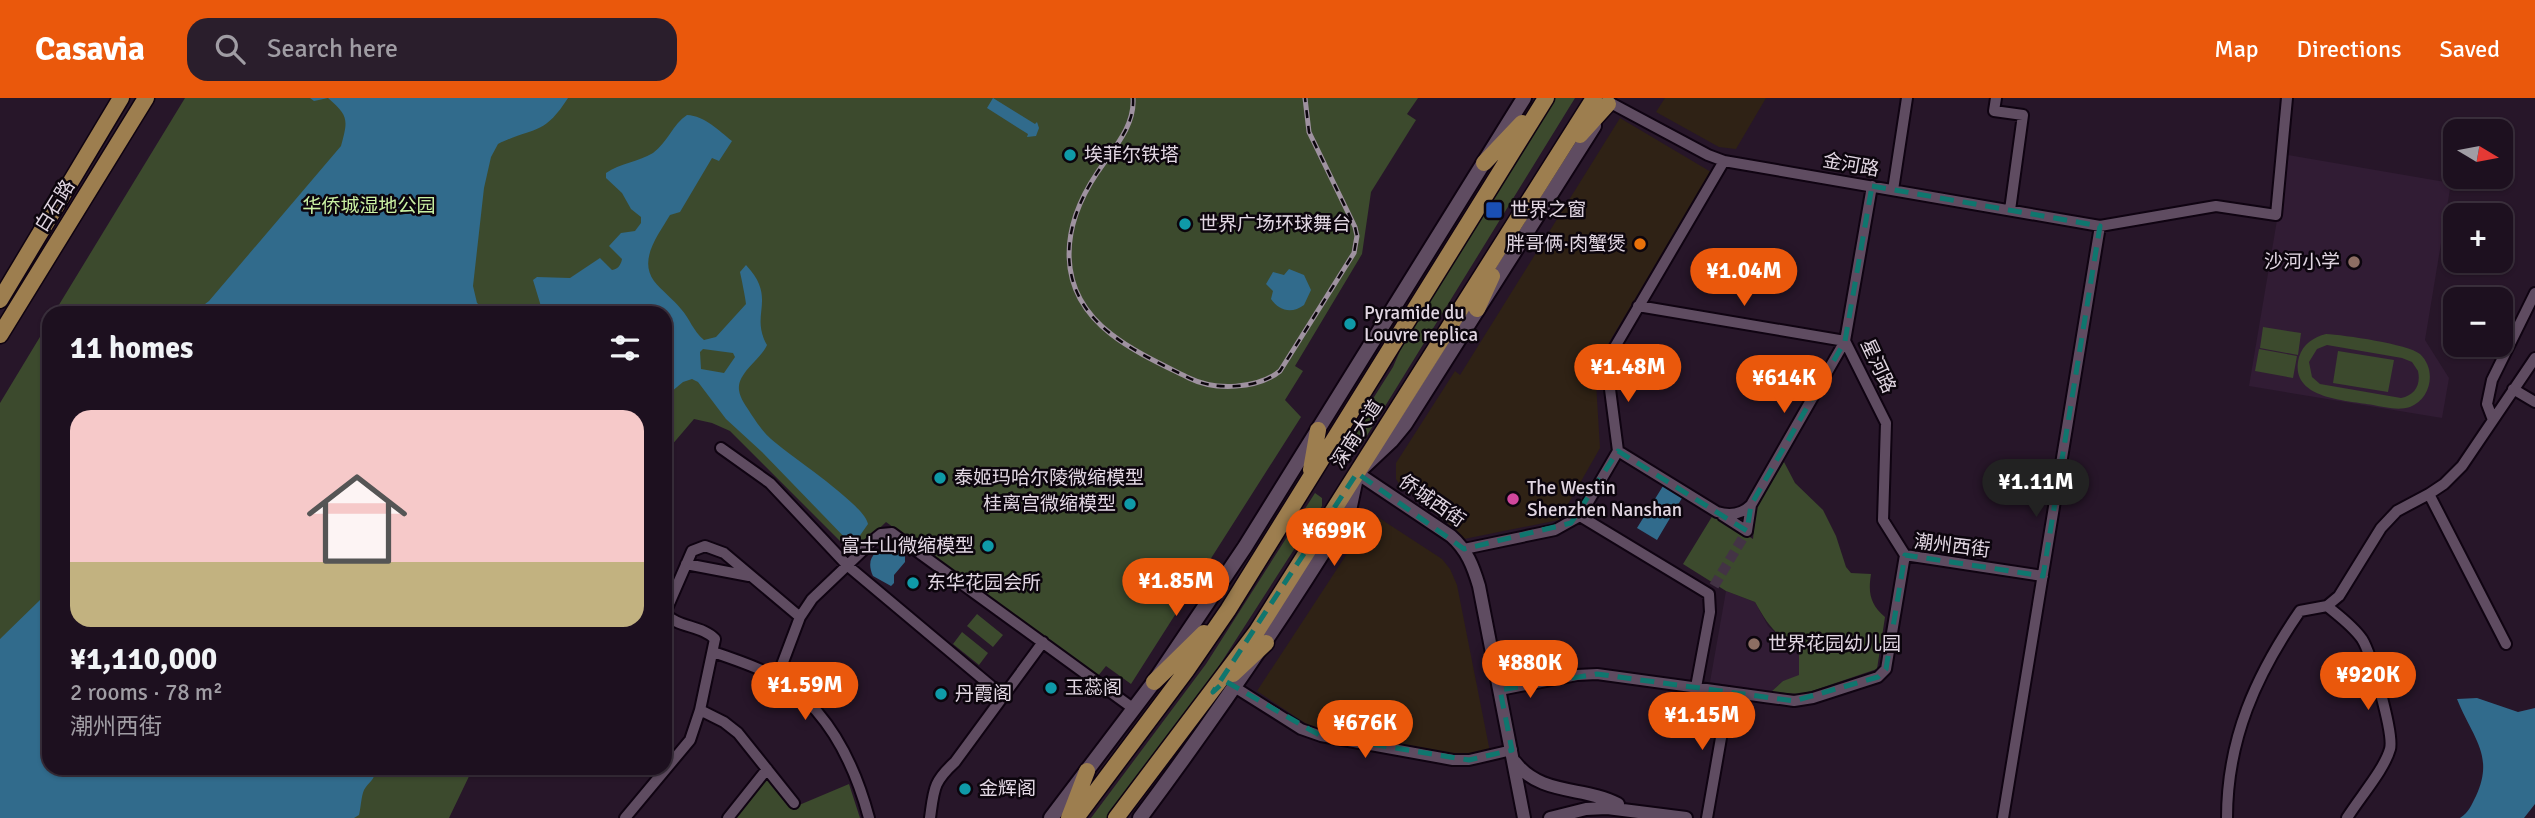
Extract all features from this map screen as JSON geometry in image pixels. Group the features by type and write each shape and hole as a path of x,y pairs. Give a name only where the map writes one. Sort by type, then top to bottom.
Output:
{"main road":[{"name":"白石路","path":"0,300 121,98"},
{"name":"白石路","path":"0,335 146,98"},
{"path":"1051,818 1154,682 1245,547 1524,98"},
{"path":"1484,163 1546,98"},
{"name":"深南大道","path":"1076,818 1228,610 1546,98"},
{"path":"1140,818 1266,643 1345,517 1357,473 1405,424 1606,100"},
{"name":"深南大道","path":"1116,818 1257,631 1552,165 1606,100"},
{"path":"1477,309 1515,225"},
{"path":"1309,479 1318,430"},
{"path":"1154,682 1228,610"},
{"path":"1213,692 1266,643"},
{"path":"1069,818 1087,771"}],"street":[{"path":"1893,190 1907,98"},
{"path":"1996,98 1994,111 2024,115 2010,210"},
{"name":"金河路","path":"1606,100 1724,161 2100,226 2216,206 2276,215 2287,98"},
{"path":"1464,549 1555,530 1580,516 1618,451 1607,362 1724,161"},
{"name":"星河路","path":"1872,187 1845,341 1886,423 1883,520 1905,555"},
{"path":"2003,818 2100,226"},
{"path":"2493,420 2488,413 2487,404 2492,380 2535,293"},
{"path":"1618,451 1747,531 1751,505 1845,341 1638,306"},
{"path":"2227,818 2227,790 2234,745 2257,684 2273,651 2300,611 2327,606 2339,596 2382,528 2397,511 2444,484 2462,466 2535,358"},
{"path":"2513,389 2535,402"},
{"path":"721,448 770,483 848,566 1003,696"},
{"name":"侨城西街","path":"1357,473 1451,536 1464,549 1479,586 1524,818"},
{"path":"2429,494 2506,644"},
{"path":"1717,512 1736,514 1751,505"},
{"path":"1580,516 1712,590 1696,687"},
{"path":"777,678 800,617 812,599 881,534 891,533 1133,709"},
{"path":"672,596 692,551 705,546 724,553 800,617"},
{"name":"潮州西街","path":"1500,690 1588,674 1617,675 1784,701 1804,700 1884,674 1905,555 2043,576"},
{"path":"685,564 752,576"},
{"path":"2327,606 2363,641 2379,687 2391,745 2383,767 2347,818"},
{"path":"672,620 713,635 715,639 691,740 672,762"},
{"path":"930,818 935,784 955,762 1042,642"},
{"path":"713,652 777,678 806,700 836,737 857,780 869,818"},
{"path":"1236,688 1301,729 1321,736 1453,760 1513,756 1526,775 1539,782 1608,800 1628,809"},
{"path":"1707,818 1729,692"},
{"path":"700,710 731,727 794,803"},
{"path":"728,818 767,769"},
{"path":"625,818 661,775"},
{"path":"1550,818 1597,808 1628,809 1686,818"}],"highlighted area":[{"path":"1872,186 2100,226 2043,576 1905,555 1886,669 1878,677 1794,701 1597,674 1500,690 1512,750 1469,760 1321,736 1225,681 1213,692 1357,473 1464,549 1571,523 1618,451 1747,531 1751,505 1845,341"}],"shaded area":[{"path":"1665,98 1766,98 1736,149 1719,147 1656,112"},
{"path":"1620,118 1711,172 1595,366 1600,448 1559,520 1464,539 1436,512 1400,485 1396,479 1396,463 1455,371 1460,375"},
{"name":"沙河小学","path":"2288,155 2443,182 2443,189 2450,189 2448,203 2443,203 2443,231 2425,340 2449,378 2442,418 2249,386"},
{"path":"1373,514 1442,559 1450,569 1457,585 1490,752 1465,758 1328,734 1308,725 1257,691"},
{"name":"世界花园幼儿园","path":"1726,591 1755,602 1768,626 1799,649 1800,676 1783,681 1771,692 1710,682"}],"green space":[{"name":"华侨城湿地公园","path":"185,98 1418,98 1407,114 1416,120 1371,192 1362,254 1295,366 1303,371 1285,400 1301,417 1131,684 1106,666 1098,676 886,522 853,554 730,431 694,419 672,445 672,306 58,306"},
{"path":"1550,98 1575,98 1360,443 1350,435 1393,367 1411,325"},
{"path":"2263,327 2301,333 2298,355 2260,348"},
{"path":"42,334 42,775 470,775 449,818 0,818 0,403"},
{"path":"2326,334 2390,344 2420,354 2429,368 2430,376 2423,398 2410,407 2396,409 2334,399 2310,389 2302,382 2298,371 2299,357 2313,339","holes":["2327,345 2412,362 2419,376 2418,385 2413,392 2401,398 2320,384 2312,377 2309,362 2317,349"]},
{"path":"2259,349 2297,356 2293,378 2255,371"},
{"path":"2338,351 2394,360 2388,392 2333,383"},
{"path":"1784,462 1795,483 1823,510 1836,536 1846,567 1851,573 1871,574 1871,598 1885,617 1877,669 1799,694 1771,692 1783,681 1799,675 1799,649 1773,629 1755,602 1726,591 1683,564 1713,515 1753,539 1756,508"},
{"path":"1315,493 1322,498 1322,506 1199,697 1109,818 1091,818 1206,664"},
{"path":"977,614 1003,635 993,647 967,626"},
{"path":"962,632 988,653 979,665 953,644"},
{"path":"767,779 792,808 849,784 860,818 736,818"}],"water":[{"path":"328,98 568,98 552,119 537,129 498,144 491,157 484,188 473,286 477,303 481,306 202,306 341,146 346,124 340,109"},
{"path":"993,98 1035,124 1037,122 1039,128 1036,136 1027,137 1028,134 987,108"},
{"path":"687,115 694,116 711,124 732,141 719,161 712,158 680,212 670,215 649,255 650,273 704,340 716,337 746,304 740,272 746,265 760,287 762,334 767,345 745,372 739,384 741,397 768,436 841,493 864,516 868,524 854,544 726,419 698,382 692,379 683,382 672,391 672,306 541,306 533,280 537,277 570,278 600,258 612,270 620,265 622,259 609,246 621,233 635,231 641,223 641,217 606,178 606,173 653,153","holes":["703,349 733,353 735,357 724,373 701,369 700,352"]},
{"path":"1289,269 1304,275 1311,290 1304,305 1290,310 1282,309 1274,303 1271,299 1273,291 1266,284 1273,272 1284,275"},
{"path":"1663,486 1682,498 1657,540 1637,528"},
{"path":"892,547 905,555 905,562 894,575 894,583 891,586 873,576 870,564 876,552"},
{"path":"42,596 42,775 374,775 363,793 359,815 354,818 0,818 0,639"},
{"path":"2477,698 2518,712 2535,708 2535,804 2524,818 2460,818 2468,811 2476,796 2483,769 2479,746 2457,699"}],"tunnel":[{"path":"1714,586 1747,531"}],"railway":[{"path":"1133,98 1133,109 1126,128 1097,173 1076,215 1069,257 1072,278 1080,298 1093,317 1120,341 1189,378 1223,386 1260,382 1280,371 1354,253 1357,236 1355,227 1309,132 1305,98"}],"place":[{"name":"埃菲尔铁塔","path":"1070,155"},
{"name":"世界之窗","path":"1494,210"},
{"name":"世界广场环球舞台","path":"1185,224"},
{"name":"胖哥俩·肉蟹煲","path":"1640,244"},
{"name":"沙河小学","path":"2354,262"},
{"name":"Pyramide du Louvre replica","path":"1350,324"},
{"name":"泰姬玛哈尔陵微缩模型","path":"940,478"},
{"name":"The Westin Shenzhen Nanshan","path":"1513,499"},
{"name":"桂离宫微缩模型","path":"1130,504"},
{"name":"富士山微缩模型","path":"988,546"},
{"name":"东华花园会所","path":"913,583"},
{"name":"世界花园幼儿园","path":"1754,644"},
{"name":"玉蕊阁","path":"1051,688"},
{"name":"丹霞阁","path":"941,694"},
{"name":"金辉阁","path":"965,789"}]}
